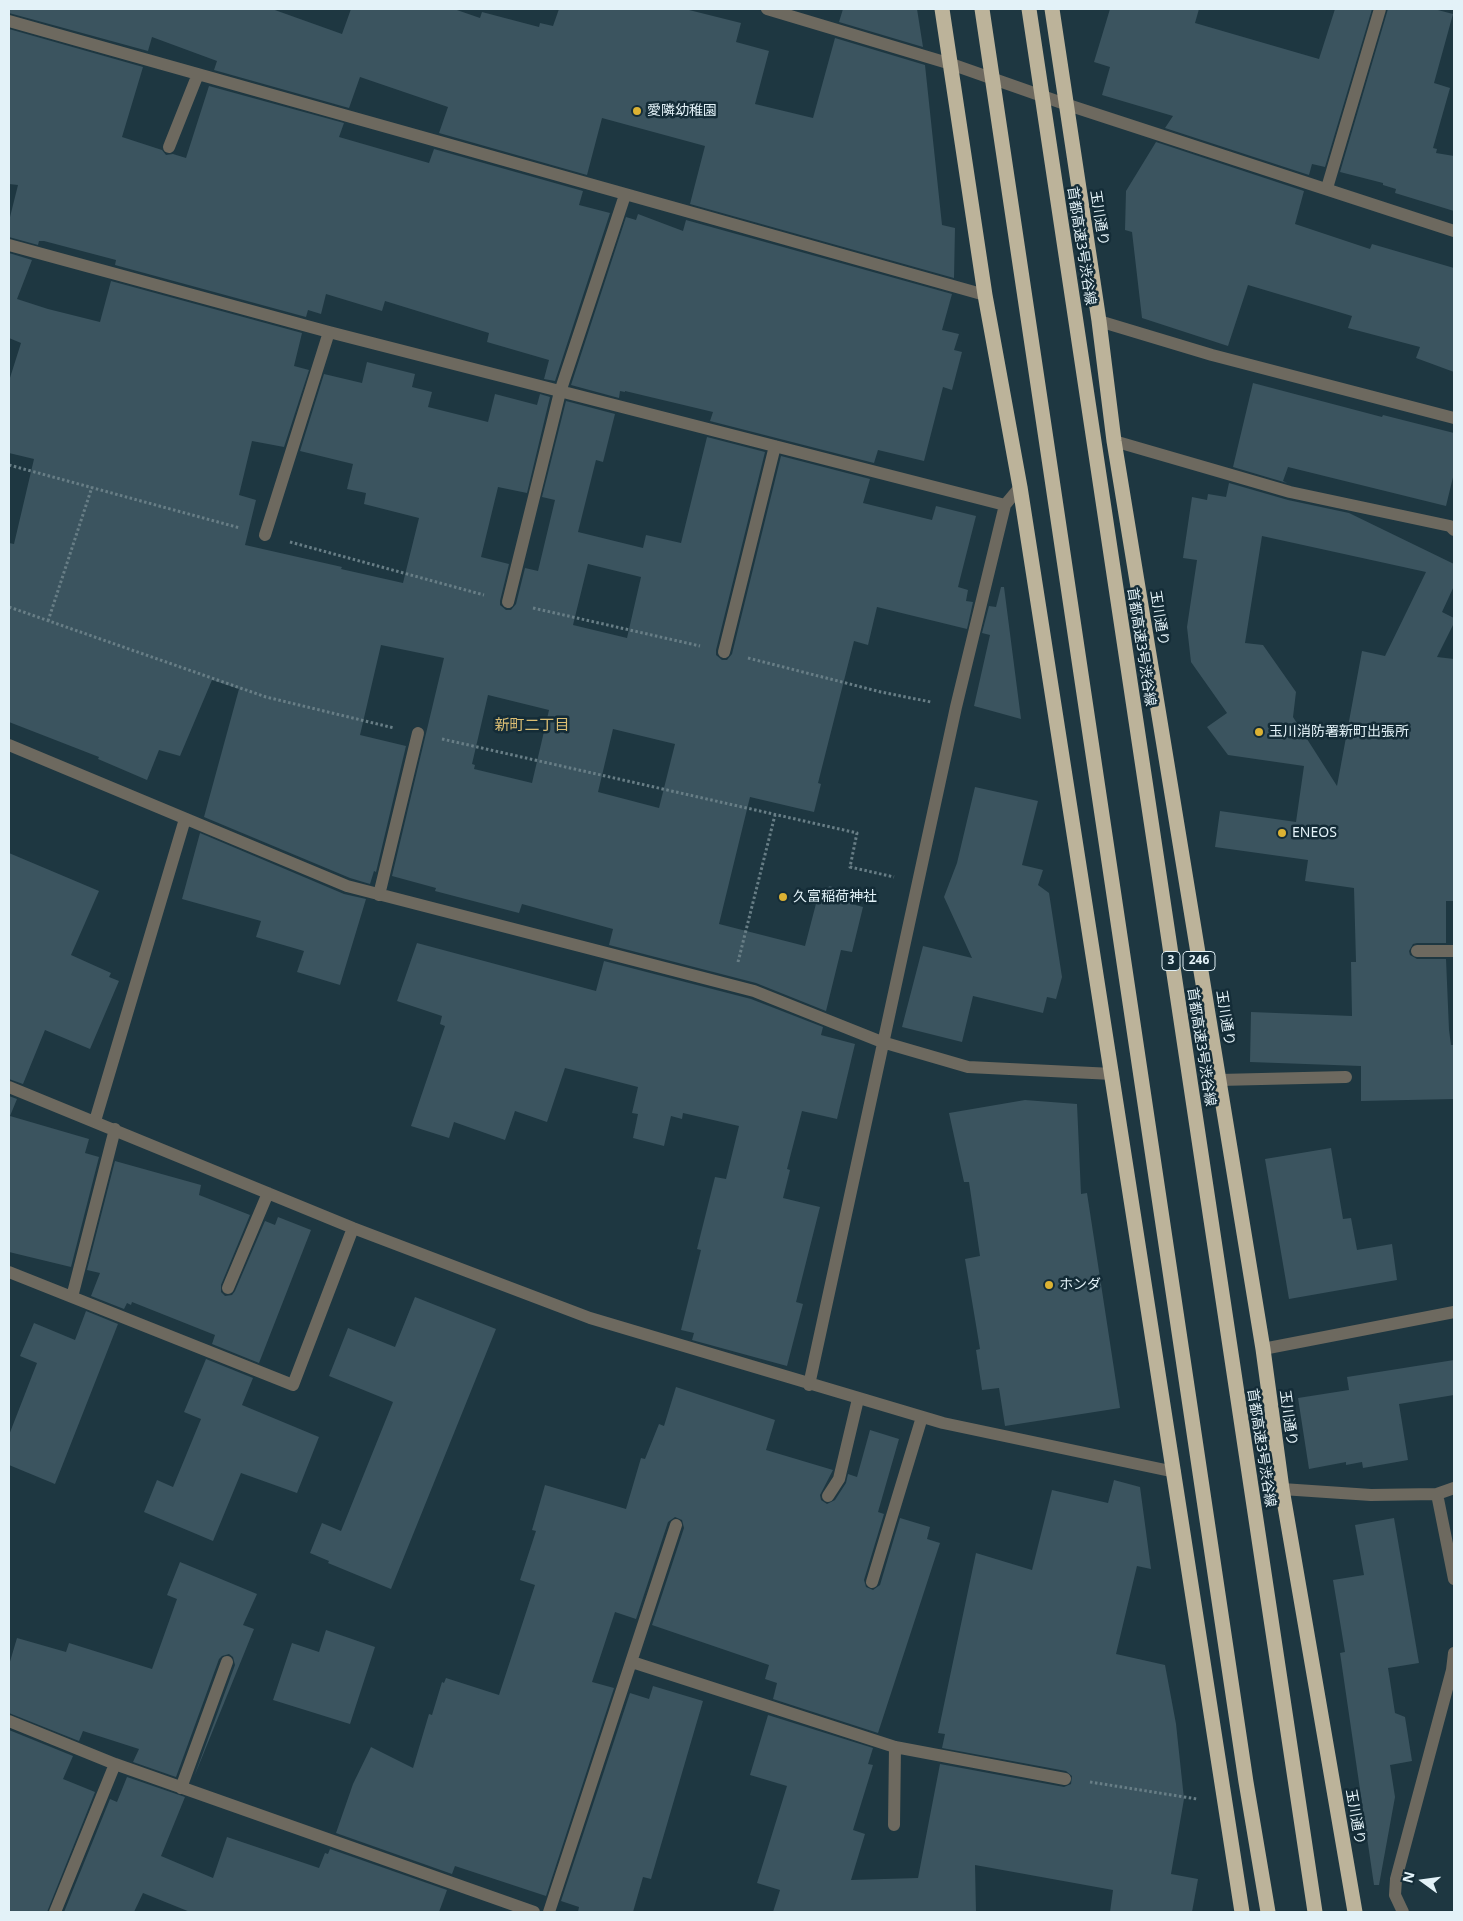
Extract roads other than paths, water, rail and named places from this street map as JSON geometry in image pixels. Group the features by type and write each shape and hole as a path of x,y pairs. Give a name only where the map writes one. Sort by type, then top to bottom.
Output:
{"highway":[{"path":"942,9 985,295 1020,487 1113,1074 1242,1912"},
{"path":"982,9 1245,1772 1268,1912"},
{"name":"首都高速3号渋谷線","path":"1029,9 1315,1912"},
{"name":"玉川通り","path":"1052,9 1099,321 1114,441 1263,1349 1282,1489 1355,1912"}],"street":[{"path":"767,9 951,64 1065,104 1454,231"},
{"path":"1327,188 1380,9"},
{"path":"9,21 985,295"},
{"path":"169,147 198,74"},
{"path":"508,602 560,392 625,195"},
{"path":"9,245 329,332 1005,505"},
{"path":"1099,321 1222,358 1454,418"},
{"path":"265,535 329,332"},
{"path":"1114,441 1290,492 1450,526 1454,530"},
{"path":"724,652 775,446"},
{"path":"809,1385 956,707 1005,505 1020,487"},
{"path":"379,894 418,734"},
{"path":"9,745 346,886 754,992 882,1042 968,1067 1113,1074"},
{"path":"94,1121 186,819"},
{"path":"1416,951 1454,951"},
{"path":"1219,1080 1346,1077"},
{"path":"9,1087 354,1228 590,1318 809,1385 922,1417 1175,1472"},
{"path":"72,1297 115,1129"},
{"path":"228,1288 268,1193"},
{"path":"9,1272 293,1385 354,1228"},
{"path":"1263,1349 1454,1312"},
{"path":"828,1496 839,1479 858,1399"},
{"path":"872,1582 922,1417"},
{"path":"1282,1489 1371,1495 1437,1494 1454,1488"},
{"path":"1437,1494 1454,1579"},
{"path":"549,1912 676,1526"},
{"path":"1403,1912 1395,1895 1396,1879 1452,1670 1454,1653"},
{"path":"181,1788 227,1662"},
{"path":"632,1662 895,1747 1064,1779"},
{"path":"9,1722 114,1764 534,1912"},
{"path":"894,1825 895,1747"},
{"path":"55,1912 114,1764"}],"place":[{"name":"愛隣幼稚園","path":"637,111"},
{"name":"玉川消防署新町出張所","path":"1259,732"},
{"name":"ENEOS","path":"1282,833"},
{"name":"久富稲荷神社","path":"783,897"},
{"name":"ホンダ","path":"1049,1285"}],"district":[{"name":"新町二丁目","path":"532,726"}]}
